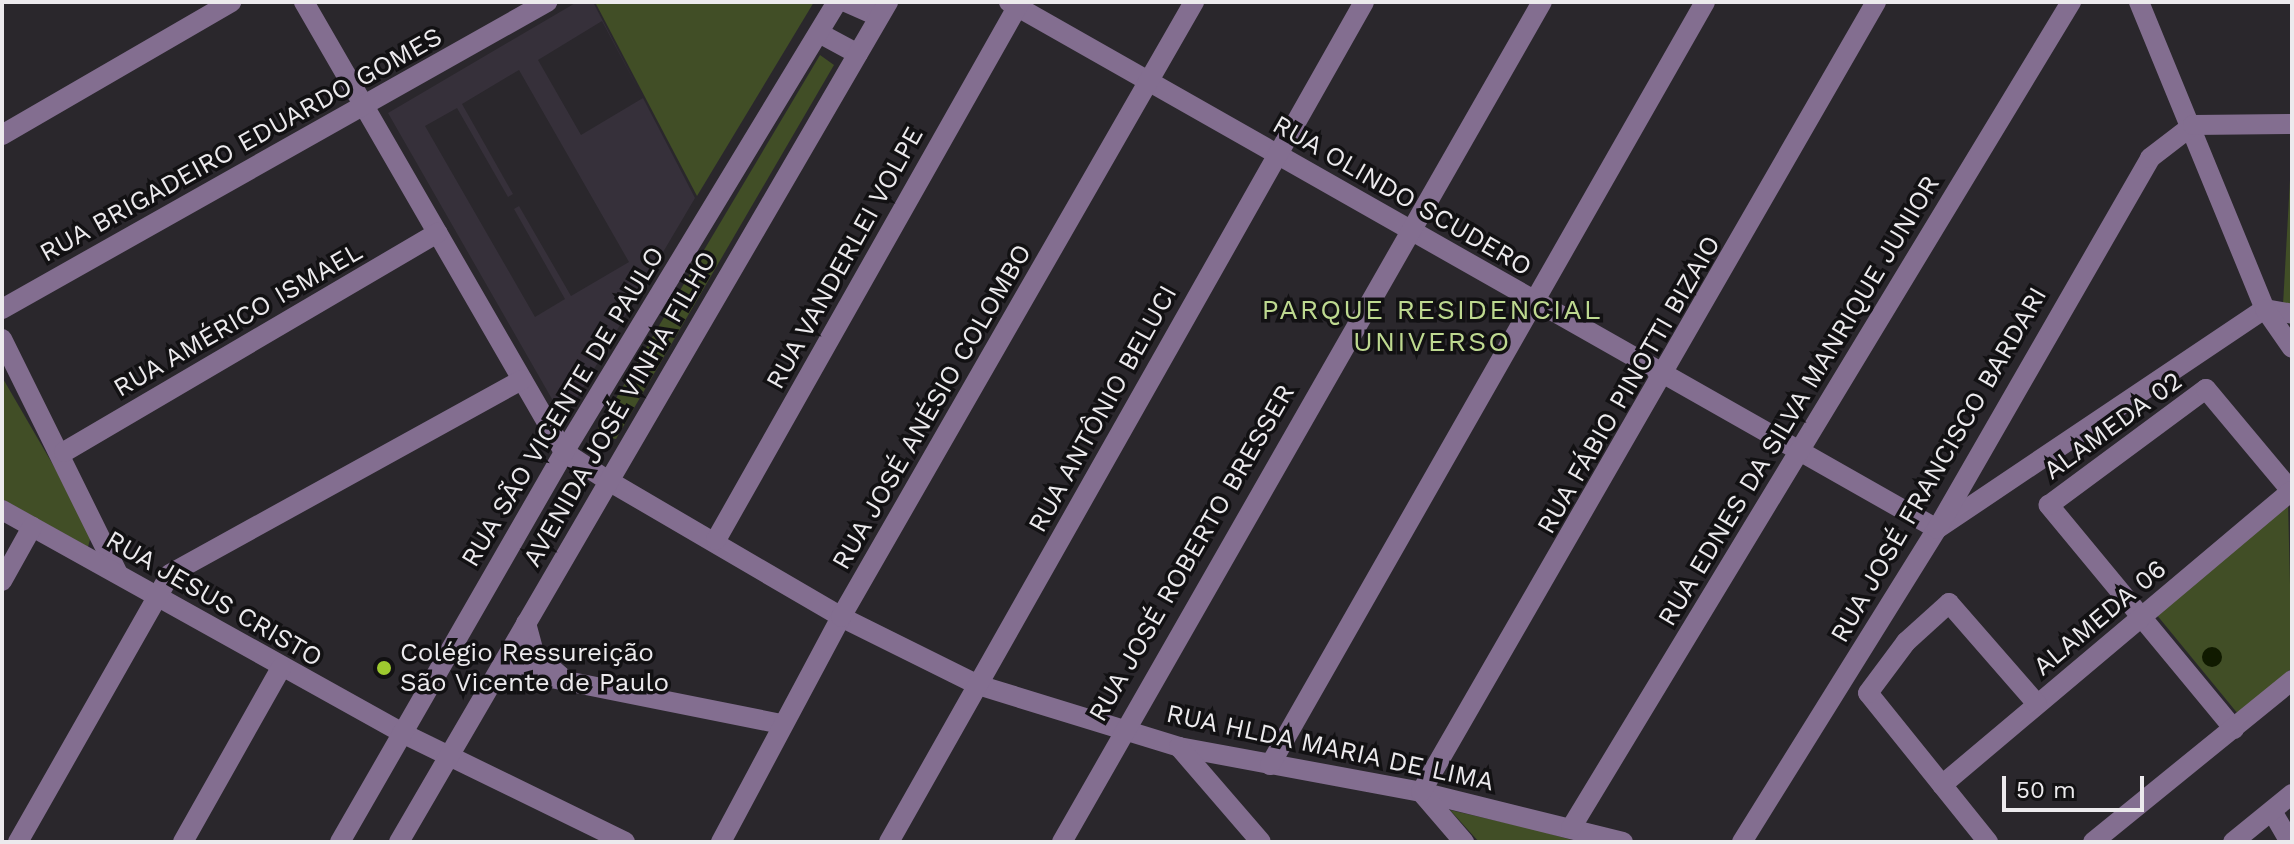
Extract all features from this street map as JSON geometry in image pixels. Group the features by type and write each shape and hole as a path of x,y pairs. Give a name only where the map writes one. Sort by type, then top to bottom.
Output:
{"street":[{"path":"2,135 231,2"},
{"path":"304,2 564,452"},
{"name":"RUA BRIGADEIRO EDUARDO GOMES","path":"2,309 547,2"},
{"name":"RUA SÃO VICENTE DE PAULO","path":"340,842 564,452 837,2"},
{"path":"846,2 883,10"},
{"name":"RUA JOSÉ ANÉSIO COLOMBO","path":"721,842 841,617 1194,2"},
{"name":"RUA ANTÔNIO BELUCI","path":"889,842 1364,2"},
{"name":"RUA JOSÉ ROBERTO BRESSER","path":"1062,842 1123,727 1407,228 1542,2"},
{"path":"1270,765 1532,300 1705,2"},
{"name":"RUA FÁBIO PINOTTI BIZAIO","path":"1421,792 1665,378 1876,2"},
{"name":"RUA EDNES DA SILVA MANRIQUE JUNIOR","path":"1571,828 2071,2"},
{"path":"2139,2 2193,125 2265,309 2292,348"},
{"name":"RUA OLINDO SCUDERO","path":"1016,3 1665,378 1937,529"},
{"name":"RUA VANDERLEI VOLPE","path":"716,540 1016,3"},
{"name":"AVENIDA JOSÉ VINHA FILHO","path":"399,842 883,10"},
{"path":"819,33 858,54"},
{"path":"2193,125 2292,124"},
{"name":"RUA JOSÉ FRANCISCO BARDARI","path":"1742,842 1937,529 2116,211 2150,158 2193,125"},
{"name":"RUA AMÉRICO ISMAEL","path":"64,452 438,233"},
{"path":"1937,529 2265,309 2292,314"},
{"path":"2,339 64,452 118,574"},
{"path":"18,842 153,598 185,561 522,380"},
{"name":"ALAMEDA 02","path":"2142,616 2049,505 2206,389 2291,491"},
{"name":"RUA HLDA MARIA DE LIMA","path":"564,452 841,617 978,685 1123,727 1179,747 1421,792 1623,842"},
{"name":"ALAMEDA 06","path":"1942,785 2291,491"},
{"name":"RUA JESUS CRISTO","path":"2,510 118,574 153,598 402,733 625,842"},
{"path":"2,581 32,527"},
{"path":"1988,842 1868,693 1906,642 1949,603 2037,704"},
{"path":"2142,616 2234,729"},
{"path":"526,623 534,653 551,672 576,683"},
{"path":"183,842 281,668"},
{"path":"501,668 782,724"},
{"path":"2093,842 2292,680"},
{"path":"1179,747 1261,842"},
{"path":"1421,792 1464,842"},
{"path":"2233,842 2292,794"},
{"path":"2272,811 2290,842"}],"shaded area":[{"path":"577,2 593,2 641,95 602,21 538,60 581,135 643,98 695,198 564,420 388,113","holes":["519,70 629,262 571,296 519,206 514,209 565,299 535,317 425,126 457,108 508,197 513,194 462,104"]},
{"path":"2212,647 2219,650 2222,657 2219,664 2212,667 2205,664 2202,657 2205,650"}],"green space":[{"path":"595,2 814,2 697,196"},
{"path":"820,55 834,65 616,439 599,437 597,430"},
{"path":"2292,144 2292,305 2283,305"},
{"path":"2,377 92,532 88,547 2,499"},
{"path":"2288,502 2292,668 2238,714 2156,614"},
{"path":"1450,810 1533,829 1579,842 1479,842"}],"place":[{"name":"Colégio Ressureição São Vicente de Paulo","path":"384,668"}],"district":[{"name":"PARQUE RESIDENCIAL UNIVERSO","path":"1432,326"}]}
